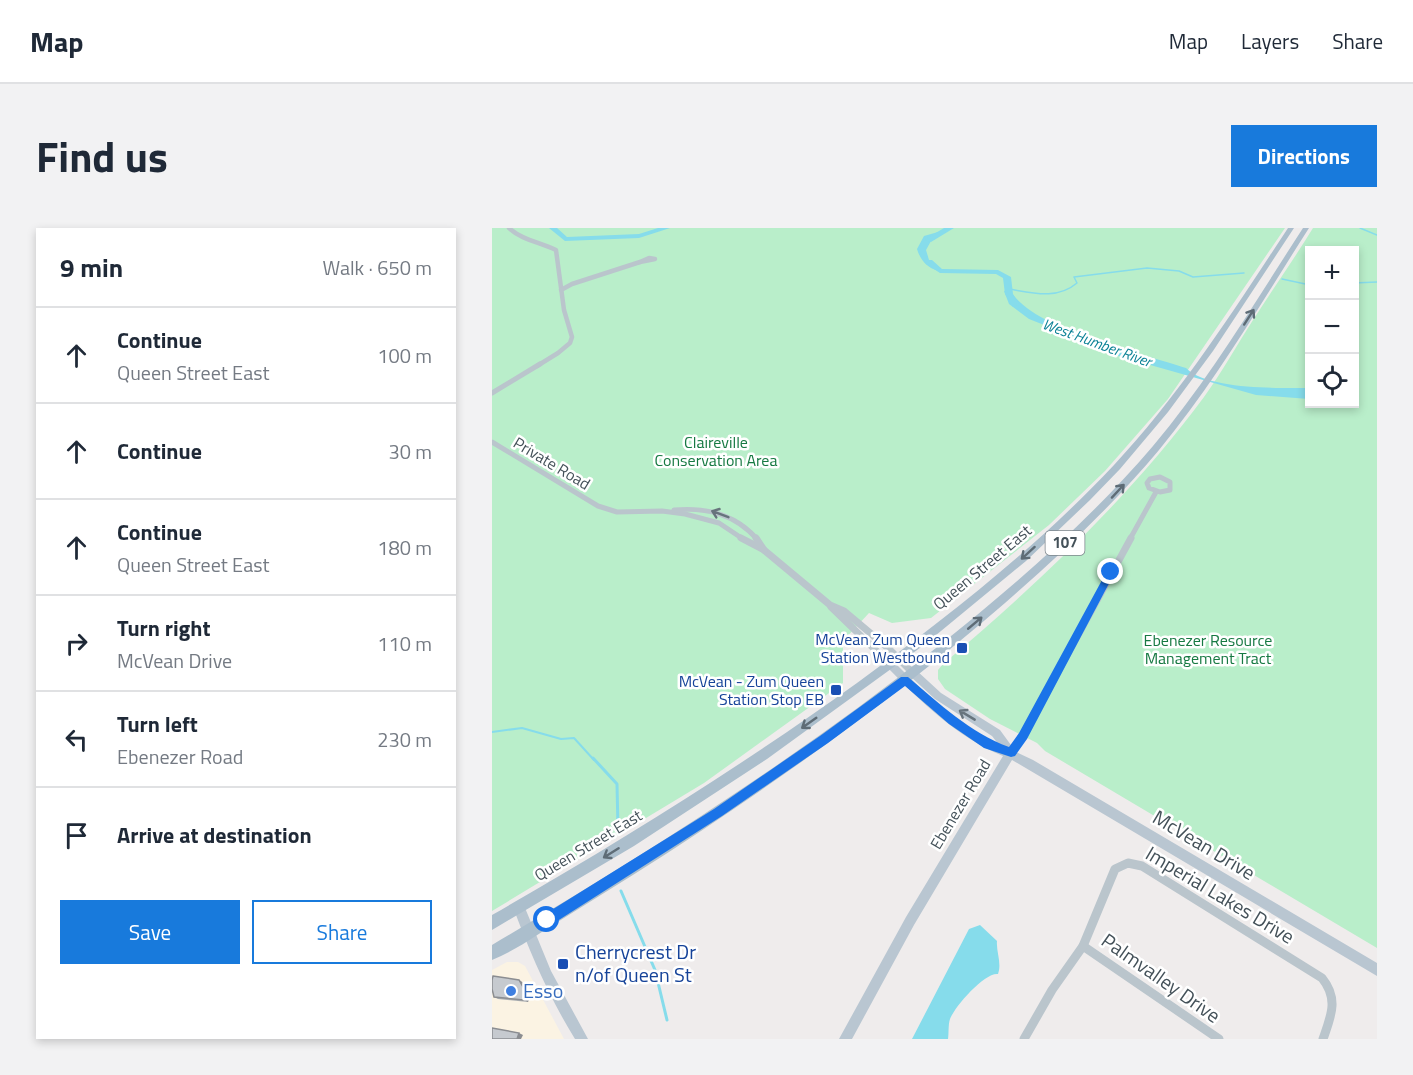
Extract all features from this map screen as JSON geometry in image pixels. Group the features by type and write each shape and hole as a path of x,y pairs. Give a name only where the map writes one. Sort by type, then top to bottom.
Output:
{"main road":[{"name":"Queen Street East","path":"492,923 724,781 894,661 999,578 1076,508 1125,458 1183,388 1291,228"},
{"name":"107","path":"528,932 718,813 824,740 909,676 1018,586 1096,513 1155,449 1199,393 1306,228"},
{"name":"McVean Drive","path":"894,661 909,676 996,732 1011,752 1377,970"},
{"name":"Ebenezer Road","path":"845,1039 905,930 1011,752"},
{"path":"519,908 554,995 582,1039"},
{"path":"492,953 528,932"}],"street":[{"path":"492,393 558,353 570,343 572,337 561,290 555,248 520,238 509,228"},
{"path":"561,290 572,284 640,262"},
{"name":"Private Road","path":"492,442 598,506 617,512 662,511"},
{"name":"Ebenezer Road","path":"1011,752 1023,736 1056,671 1156,492"},
{"path":"662,511 688,508 719,512 738,522 758,538 764,550"},
{"path":"662,511 685,514 719,523 750,544 764,550 830,605 844,611 894,661"},
{"name":"Imperial Lakes Drive","path":"1024,1039 1052,990 1083,946 1115,869 1130,862 1136,863 1322,978 1334,994 1335,1004 1323,1039"},
{"name":"Palmvalley Drive","path":"1083,946 1219,1039"}],"shaded area":[{"path":"507,962 518,962 525,966 564,1039 492,1039 492,970"}],"green space":[{"name":"Claireville Conservation Area","path":"492,228 1285,228 1168,399 1105,471 1049,525 931,618 892,623 869,613 843,641 843,683 704,783 492,911"},
{"name":"Ebenezer Resource Management Tract","path":"1313,228 1377,228 1377,948 1045,751 1037,743 990,719 945,689 938,679 938,670 943,664 1048,571 1145,470 1211,388"}],"water":[{"path":"946,232 931,241 926,250 929,260 944,272 926,265 917,249 924,236"},
{"path":"1009,289 1022,304 1041,317 1089,338 1186,368 1196,375 1227,384 1305,388 1305,399 1256,395 1101,351 1077,338 1029,319 1009,304 1004,291"},
{"path":"980,925 997,941 998,974 978,984 958,1006 950,1019 948,1039 912,1039 969,929"}],"building":[{"name":"Esso","path":"493,976 519,980 527,994 524,1000 494,997"},
{"name":"Esso","path":"492,1028 519,1033 517,1039 492,1039"}],"waterway":[{"name":"West Humber River","path":"553,228 565,239 639,236 666,228"},
{"name":"West Humber River","path":"928,240 950,228"},
{"path":"1360,228 1377,235"},
{"name":"West Humber River","path":"929,262 940,271 998,272 1007,277 1009,294 1016,305"},
{"path":"1009,289 1044,294 1061,292 1077,283 1074,277 1147,268 1179,271 1193,277 1244,273"},
{"path":"1282,279 1305,284"},
{"path":"1359,283 1377,282"},
{"path":"492,732 522,728 561,739 574,738 594,760"},
{"path":"593,758 617,784 618,829"},
{"path":"621,891 655,970 667,1020"}],"place":[{"name":"McVean Zum Queen Station Westbound","path":"962,648"},
{"name":"McVean - Zum Queen Station Stop EB","path":"836,690"},
{"name":"Cherrycrest Dr n/of Queen St","path":"563,964"},
{"name":"Esso","path":"511,991"}],"route":[{"path":"547,920 718,813 824,740 905,680 916,692 953,721 988,744 1011,752 1023,736 1111,572"}]}
